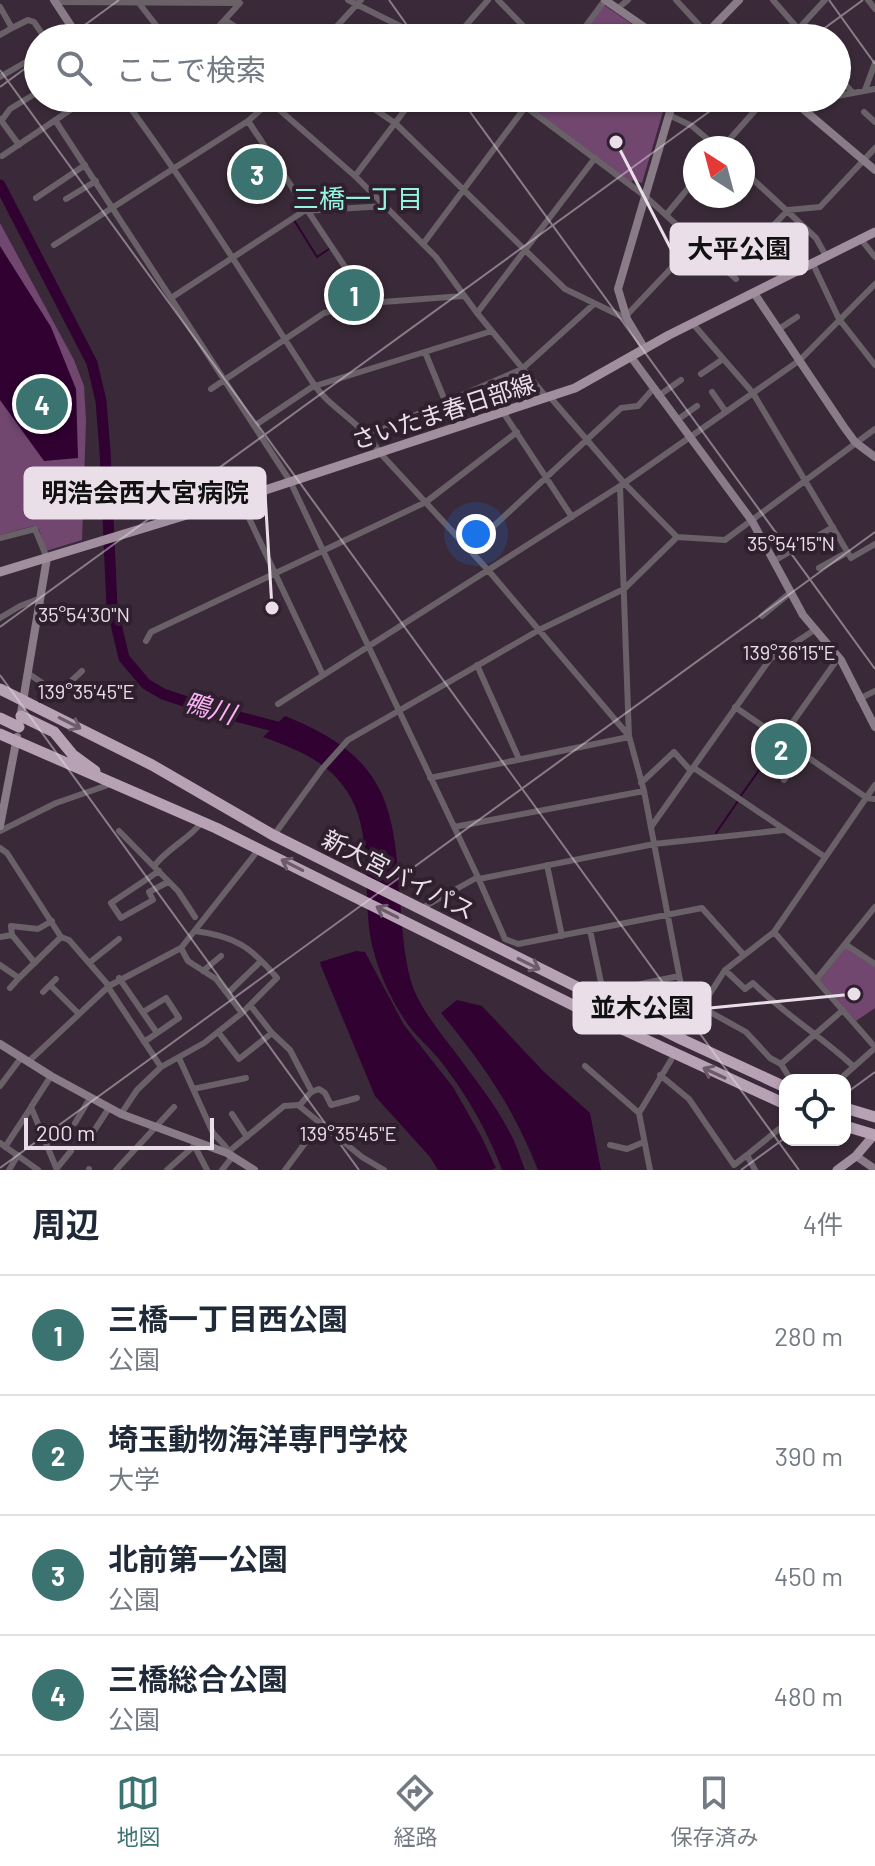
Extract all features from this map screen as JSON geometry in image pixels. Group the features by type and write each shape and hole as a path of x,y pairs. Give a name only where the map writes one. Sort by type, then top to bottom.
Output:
{"highway":[{"name":"新大宮バイパス","path":"0,689 152,765 273,835 414,907 779,1084"},
{"path":"0,718 54,732 73,755 112,783"},
{"name":"新大宮バイパス","path":"0,734 202,822 607,1022 779,1101"},
{"path":"851,1110 875,1117"},
{"path":"851,1128 875,1134"}],"main road":[{"name":"さいたま春日部線","path":"0,572 240,499 548,398 598,377 645,349 875,232"},
{"path":"837,1170 856,1156 875,1134"}],"street":[{"path":"348,0 398,24"},
{"path":"467,24 488,0"},
{"path":"498,0 521,24"},
{"path":"587,24 605,0 639,24"},
{"path":"617,9 628,0"},
{"path":"676,0 697,24"},
{"path":"718,24 739,0"},
{"path":"773,0 794,24"},
{"path":"803,24 825,0"},
{"path":"868,0 875,9"},
{"path":"54,1 241,1"},
{"path":"54,1 70,24"},
{"path":"221,24 241,1"},
{"path":"138,2 155,24"},
{"path":"339,24 358,3"},
{"path":"0,7 12,28"},
{"path":"0,35 28,20 35,24"},
{"path":"225,20 231,24"},
{"path":"0,77 24,63"},
{"path":"865,90 875,63"},
{"path":"852,92 875,89"},
{"path":"19,145 1,119 24,100"},
{"path":"2,156 67,112"},
{"path":"133,112 288,340 315,386 369,435 380,453 488,570 629,737"},
{"path":"54,245 257,112"},
{"path":"285,112 436,257 522,369 587,440 622,485 677,537 725,540 875,429"},
{"path":"379,112 395,123 565,289 627,318"},
{"path":"355,176 403,112"},
{"path":"423,244 521,112"},
{"path":"534,112 645,196 736,279"},
{"path":"645,349 627,318 618,289 670,112"},
{"path":"731,136 753,112"},
{"path":"807,112 875,170"},
{"path":"864,112 875,122"},
{"path":"669,115 705,136"},
{"path":"55,120 290,481 505,939 513,944 702,908 743,954"},
{"path":"248,121 369,303"},
{"path":"729,273 788,210 820,207 875,148"},
{"path":"477,313 595,158"},
{"path":"36,198 85,165"},
{"path":"66,199 96,181"},
{"path":"755,181 816,238 826,256"},
{"path":"666,215 683,194"},
{"path":"171,298 304,211 385,206"},
{"path":"860,238 875,257"},
{"path":"627,318 696,242"},
{"path":"812,262 839,319 875,365"},
{"path":"278,704 622,485 800,360 875,284"},
{"path":"754,293 855,442 875,457"},
{"path":"211,389 324,313 369,303 463,296"},
{"path":"369,435 522,369 594,304"},
{"path":"779,329 797,317"},
{"path":"693,324 753,393 851,558 875,544"},
{"path":"254,426 315,386 492,331"},
{"path":"425,352 450,413 463,426"},
{"path":"631,357 752,521 803,615 839,657 875,727"},
{"path":"701,374 723,359"},
{"path":"469,549 621,408 638,406 656,392 681,380"},
{"path":"712,392 726,412"},
{"path":"677,420 697,406"},
{"path":"503,412 572,517"},
{"path":"146,641 151,632 426,502 517,432"},
{"path":"622,485 629,737 644,791 682,990 701,1007 746,1032 770,1058 781,1064 787,1074"},
{"path":"240,499 323,675"},
{"path":"774,561 833,527"},
{"path":"0,538 35,529 47,558 0,828"},
{"path":"273,835 322,769 348,740 539,630 624,589 677,537"},
{"path":"819,568 848,552"},
{"path":"762,616 791,592"},
{"path":"0,618 41,598"},
{"path":"651,828 770,659 816,629"},
{"path":"780,740 839,657"},
{"path":"477,665 519,759"},
{"path":"29,674 54,691 67,685 82,671"},
{"path":"859,699 875,691"},
{"path":"735,707 867,798 875,799"},
{"path":"430,778 629,737"},
{"path":"641,783 674,752 692,770 825,857"},
{"path":"784,780 802,755"},
{"path":"0,828 112,783"},
{"path":"681,1039 725,970 774,932 875,785"},
{"path":"454,827 644,791"},
{"path":"168,882 149,892 153,900 121,918 111,903 157,868 162,856 202,822"},
{"path":"414,907 478,878 654,844 784,830"},
{"path":"119,831 187,901 195,917"},
{"path":"0,848 7,853 61,937 69,940 108,986 161,1067"},
{"path":"0,1086 108,986 181,948 259,849"},
{"path":"547,865 562,936"},
{"path":"816,980 875,907"},
{"path":"35,963 12,935 11,926 38,929 52,921"},
{"path":"590,930 600,995 679,976"},
{"path":"121,1114 137,1090 161,1067 218,1032 277,978 243,944 221,934 195,931"},
{"path":"774,932 875,1048 846,1074"},
{"path":"0,937 12,935"},
{"path":"10,988 61,937"},
{"path":"89,963 119,939"},
{"path":"845,944 875,964"},
{"path":"181,948 188,961 216,979 242,1013"},
{"path":"203,971 221,956"},
{"path":"228,993 261,961"},
{"path":"0,965 19,978"},
{"path":"725,970 745,989 753,983 854,1067"},
{"path":"119,978 157,1033"},
{"path":"43,992 56,979"},
{"path":"50,985 78,1013"},
{"path":"143,1012 166,998 179,1018 144,1042"},
{"path":"250,1005 290,1050 312,1092"},
{"path":"781,1064 843,1010"},
{"path":"218,1032 239,1059 272,1033"},
{"path":"0,1044 121,1114 192,1144 230,1154 254,1170"},
{"path":"179,1058 213,1133 230,1154"},
{"path":"650,1170 639,1113 671,1060"},
{"path":"585,1066 639,1113"},
{"path":"660,1075 689,1099 734,1165 779,1129"},
{"path":"38,1170 2,1145 51,1076"},
{"path":"193,1089 246,1078"},
{"path":"299,1106 312,1092 322,1090 331,1105 357,1098"},
{"path":"75,1123 90,1098"},
{"path":"33,1105 31,1107 57,1169 71,1151"},
{"path":"222,1170 230,1154 284,1106 299,1106 362,1157 384,1170"},
{"path":"116,1170 174,1107"},
{"path":"92,1134 109,1108"},
{"path":"232,1114 247,1137"},
{"path":"285,1170 320,1123"},
{"path":"610,1145 627,1149 644,1142"},
{"path":"192,1144 207,1170"},
{"path":"167,1170 192,1144"},
{"path":"9,1170 18,1155"},
{"path":"747,1155 755,1170"},
{"path":"856,1156 875,1169"},
{"path":"196,1170 204,1162"}],"shaded area":[{"path":"604,5 632,24 590,24"},
{"path":"537,112 663,112 642,183 631,182"},
{"path":"0,223 74,360 84,386 86,421 82,540 46,551 39,529 33,526 0,535"},
{"path":"0,246 51,327 76,389 78,458 44,461 0,400"},
{"path":"285,716 347,750 367,769 380,791 395,844 405,951 414,990 429,1018 498,1113 514,1140 525,1170 502,1170 466,1097 438,1058 409,1026 392,999 373,949 365,851 358,814 343,786 324,767 302,753 263,737"},
{"path":"846,947 875,966 875,1008 856,1021 820,980"},
{"path":"356,951 365,952 404,1025 453,1087 496,1168 438,1170 375,1096 320,962"},
{"path":"457,1000 482,1006 544,1072 590,1113 601,1170 538,1170 496,1087 441,1013"}],"waterway":[{"name":"鴨川","path":"0,185 92,363 101,401 112,607 124,658 146,684 163,694 289,730"},
{"path":"294,220 317,257 329,249"},
{"path":"740,797 778,743"},
{"path":"716,833 738,801"}],"place":[{"name":"大平公園","path":"616,142"},
{"name":"北前第一公園","path":"257,174"},
{"name":"三橋一丁目西公園","path":"354,295"},
{"name":"三橋総合公園","path":"42,404"},
{"name":"明浩会西大宮病院","path":"272,608"},
{"name":"埼玉動物海洋専門学校","path":"781,749"},
{"name":"並木公園","path":"854,994"}],"district":[{"name":"三橋一丁目","path":"358,197"}]}
